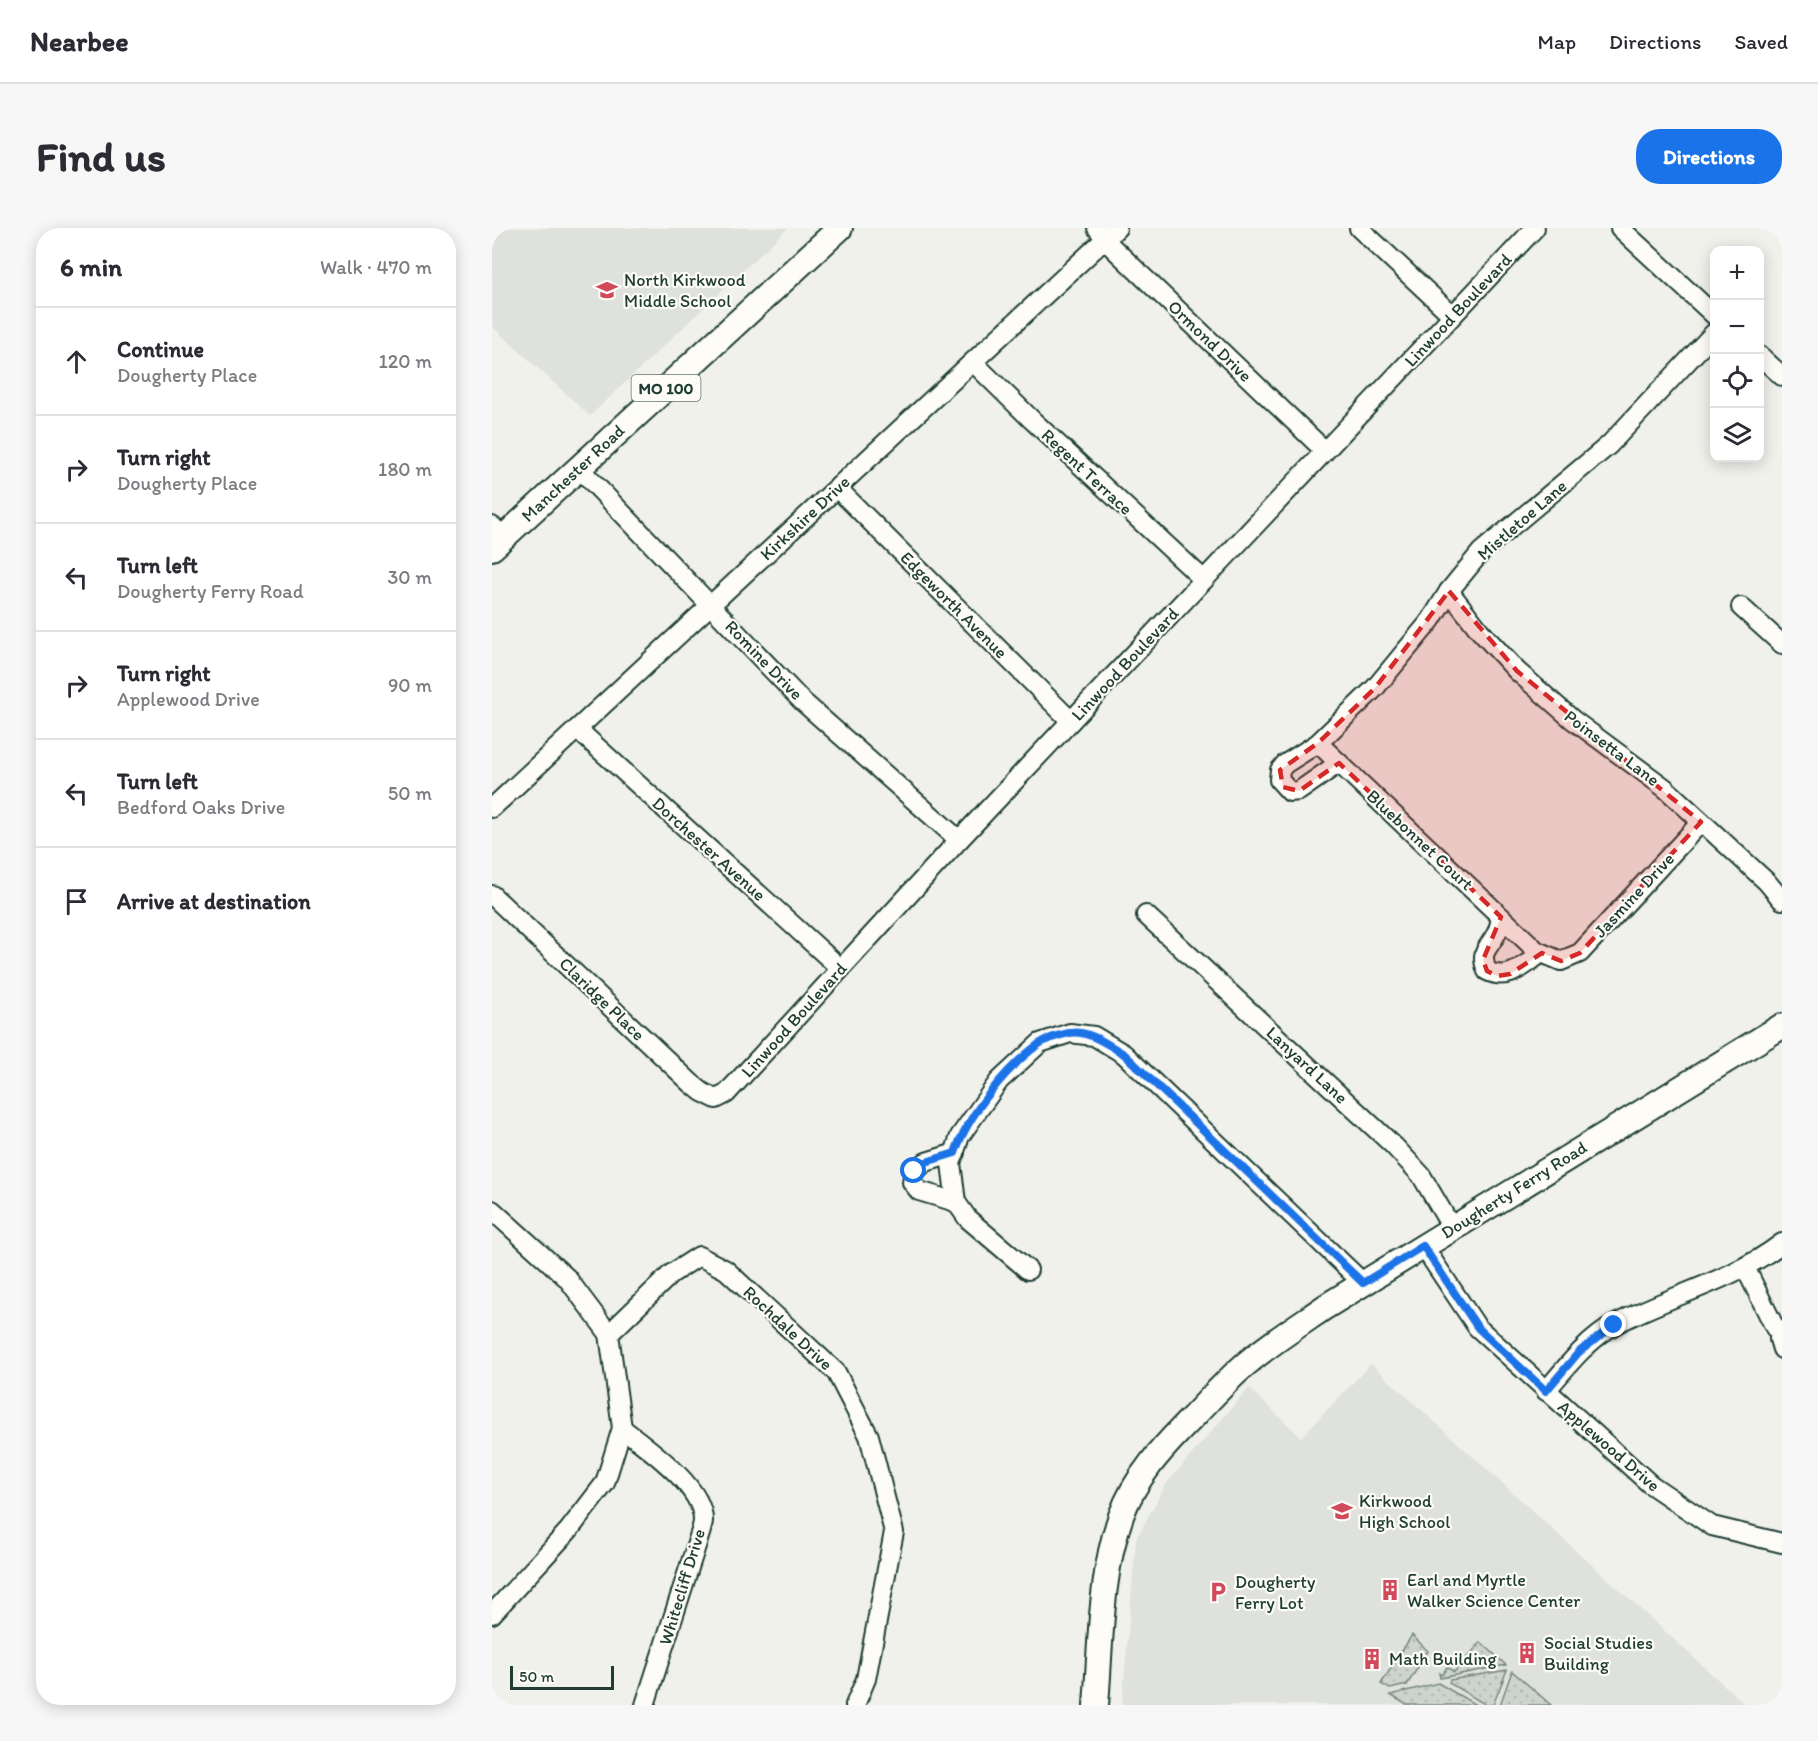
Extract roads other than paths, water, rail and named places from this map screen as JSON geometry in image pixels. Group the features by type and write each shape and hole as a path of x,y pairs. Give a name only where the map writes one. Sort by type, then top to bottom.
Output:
{"main road":[{"name":"Manchester Road","path":"496,537 579,468 840,228"},
{"name":"Dougherty Ferry Road","path":"1096,1705 1110,1562 1114,1538 1131,1493 1166,1444 1238,1371 1291,1330 1363,1283 1780,1032"}],"street":[{"path":"1359,228 1452,315"},
{"name":"Linwood Boulevard","path":"716,1099 735,1086 959,840 1535,228"},
{"path":"1620,228 1710,311"},
{"name":"Kirkshire Drive","path":"492,808 973,362 1107,231"},
{"name":"Ormond Drive","path":"1107,231 1113,248 1325,451"},
{"name":"Mistletoe Lane","path":"1318,743 1375,688 1431,620 1449,591 1481,552 1609,445 1710,337"},
{"path":"1764,360 1782,376"},
{"name":"Regent Terrace","path":"973,362 1204,580"},
{"name":"Romine Drive","path":"579,468 802,700 959,840"},
{"name":"Edgeworth Avenue","path":"837,488 1071,721"},
{"name":"Poinsetta Lane","path":"1449,591 1480,631 1517,672 1573,720 1665,788 1767,882 1782,900"},
{"path":"1741,607 1782,644"},
{"name":"Dorchester Avenue","path":"577,729 840,969"},
{"path":"1318,743 1295,756 1280,770 1279,780 1283,787 1290,792 1299,791 1339,764"},
{"name":"Bluebonnet Court","path":"1318,743 1501,917 1542,953 1561,961"},
{"name":"Jasmine Drive","path":"1561,961 1580,953 1701,822"},
{"name":"Claridge Place","path":"492,895 691,1083 716,1099"},
{"name":"Lanyard Lane","path":"1146,915 1394,1146 1421,1174 1452,1228"},
{"path":"1501,917 1497,934 1486,949 1483,960 1487,971 1497,976 1510,974 1542,953"},
{"path":"1028,1270 968,1219 956,1202 951,1163 960,1136 999,1081 1040,1043 1070,1033 1094,1036 1124,1054 1363,1283"},
{"path":"955,1153 920,1166 914,1171 912,1182 919,1191 956,1202"},
{"path":"492,1210 567,1278 609,1334 622,1428 605,1484 569,1530 492,1614"},
{"path":"1546,1391 1579,1352 1614,1325 1745,1267 1782,1244"},
{"name":"Applewood Drive","path":"1423,1246 1478,1328 1650,1484 1712,1526 1782,1543"},
{"name":"Rochdale Drive","path":"609,1334 671,1274 699,1256 726,1270 836,1372 869,1436 894,1532 866,1679 855,1705"},
{"path":"1745,1267 1775,1328 1782,1337"},
{"name":"Whitecliff Drive","path":"622,1428 666,1462 693,1492 703,1519 645,1705"}],"place":[{"name":"North Kirkwood Middle School","path":"607,290"},
{"name":"Kirkwood High School","path":"1342,1511"},
{"name":"Earl and Myrtle Walker Science Center","path":"1390,1590"},
{"name":"Dougherty Ferry Lot","path":"1218,1592"},
{"name":"Social Studies Building","path":"1527,1653"},
{"name":"Math Building","path":"1372,1659"}]}
